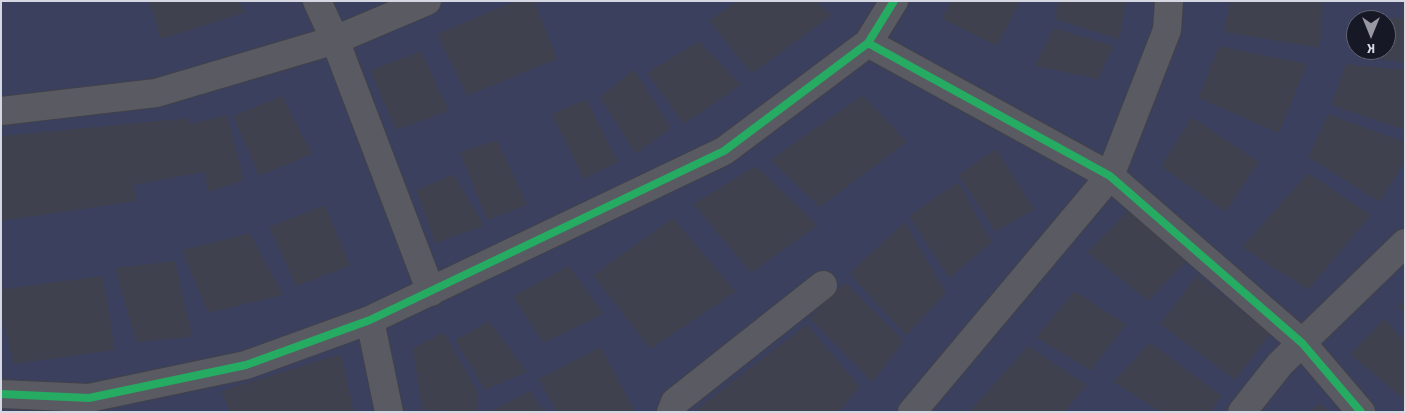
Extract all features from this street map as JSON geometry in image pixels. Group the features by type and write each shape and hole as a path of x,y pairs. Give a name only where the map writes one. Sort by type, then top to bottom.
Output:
{"street":[{"path":"317,1 335,40 431,292"},
{"path":"1,111 156,93 335,40 428,1"},
{"path":"1,394 89,398 246,365 370,320 724,151 868,43 894,1"},
{"path":"912,412 1110,176 1167,30 1169,1"},
{"path":"868,43 1110,176 1302,342 1361,412"},
{"path":"1242,412 1280,364 1405,243"},
{"path":"671,412 676,402 823,286"},
{"path":"370,320 389,412"}],"shaded area":[{"path":"1,1 1405,1 1405,412 1,412"}],"building":[{"path":"149,1 240,1 244,13 161,39"},
{"path":"515,1 534,1 557,59 467,96 437,34"},
{"path":"737,1 817,1 832,15 752,74 709,21"},
{"path":"951,1 1020,1 997,46 942,19"},
{"path":"1059,1 1126,1 1119,39 1054,19"},
{"path":"1230,1 1323,1 1320,48 1224,32"},
{"path":"1396,18 1405,18 1405,63 1386,60 1396,60"},
{"path":"1054,28 1114,46 1098,79 1035,66"},
{"path":"699,41 741,85 684,124 647,73"},
{"path":"1219,46 1307,64 1279,133 1198,98"},
{"path":"421,51 449,111 396,130 370,70"},
{"path":"1346,64 1405,70 1405,130 1331,105"},
{"path":"634,69 671,128 636,154 600,97"},
{"path":"863,95 907,142 820,207 770,160"},
{"path":"282,96 312,154 259,176 233,116"},
{"path":"586,99 618,162 584,179 552,114"},
{"path":"1328,114 1405,142 1405,160 1380,202 1308,157"},
{"path":"227,115 244,180 209,192 204,172 133,185 137,201 1,221 1,136 188,118 189,124"},
{"path":"1192,117 1259,162 1226,212 1161,166"},
{"path":"497,140 527,205 487,220 460,152"},
{"path":"996,149 1034,209 996,232 958,175"},
{"path":"756,166 818,225 751,273 693,204"},
{"path":"1308,173 1371,215 1308,290 1242,247"},
{"path":"454,174 484,226 435,243 416,190"},
{"path":"958,182 992,242 949,278 909,216"},
{"path":"325,205 350,266 296,286 269,227"},
{"path":"1131,208 1191,257 1148,301 1087,252"},
{"path":"673,218 736,292 650,349 593,275"},
{"path":"905,222 946,293 906,336 849,273"},
{"path":"250,233 283,295 208,313 182,250"},
{"path":"175,261 192,337 136,342 115,268"},
{"path":"569,266 604,314 543,343 513,296"},
{"path":"1197,275 1270,334 1235,380 1160,324"},
{"path":"103,276 115,350 14,364 1,315 1,289"},
{"path":"845,282 904,341 872,382 809,318"},
{"path":"1074,291 1126,324 1091,371 1036,337"},
{"path":"1405,299 1405,313 1397,307"},
{"path":"1384,319 1405,341 1405,400 1350,354"},
{"path":"489,321 527,372 485,390 455,340"},
{"path":"807,324 860,387 839,412 693,412"},
{"path":"444,332 478,392 478,412 422,410 413,348"},
{"path":"1150,342 1222,396 1210,412 1161,412 1113,382"},
{"path":"1028,346 1087,385 1064,412 969,412"},
{"path":"601,347 635,412 557,412 538,379"},
{"path":"341,354 354,412 230,412 221,391"},
{"path":"530,391 544,412 489,412"},
{"path":"1320,403 1329,412 1309,412"}],"cycle path":[{"path":"1,394 89,398 246,365 370,320 724,151 868,43 894,1"},
{"path":"868,43 1110,176 1302,343 1361,412"}]}
